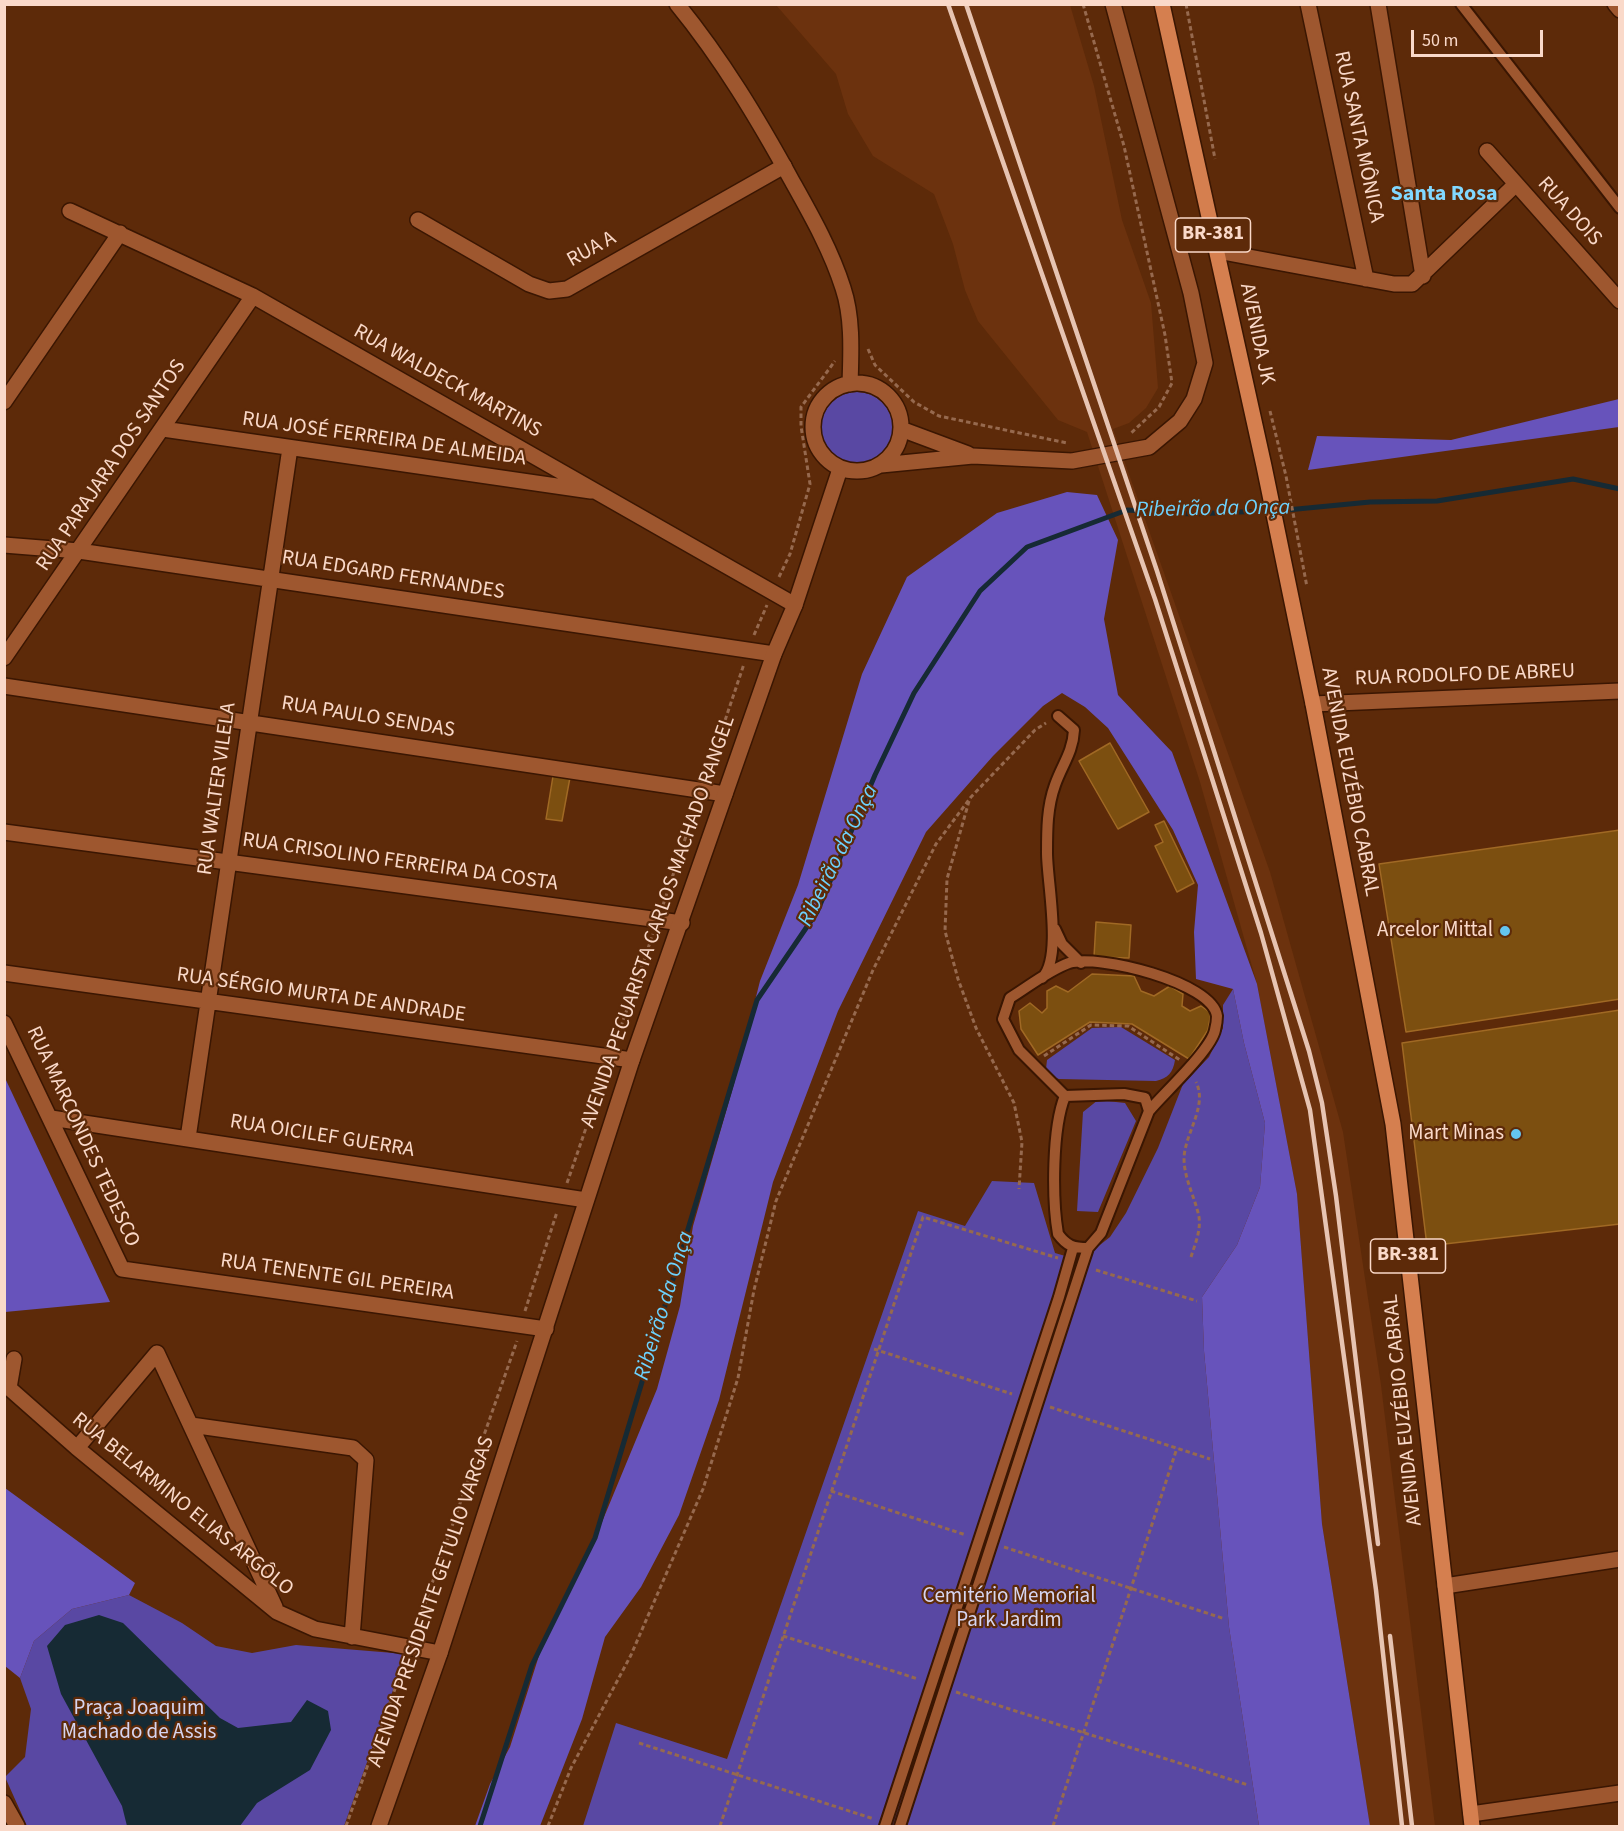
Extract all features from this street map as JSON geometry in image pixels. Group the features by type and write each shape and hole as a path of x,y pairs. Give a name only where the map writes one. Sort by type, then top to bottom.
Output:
{"main road":[{"name":"AVENIDA JK","path":"1162,4 1264,466 1284,567"},
{"name":"AVENIDA EUZÉBIO CABRAL","path":"1284,567 1313,704 1393,1124 1472,1820"}],"street":[{"path":"677,4 714,49 784,166 820,233 844,290 851,336 850,384"},
{"path":"881,465 898,443 901,429 899,416 886,394 875,387 850,384 836,388 816,409 813,437 819,451 840,469 854,472 868,471 881,465 923,459 973,456 1072,461 1149,447 1180,421 1194,399 1205,363 1191,293 1113,4"},
{"name":"RUA SANTA MÔNICA","path":"1308,4 1366,279"},
{"path":"1378,4 1423,276"},
{"path":"1616,4 1620,10"},
{"name":"RUA DOIS","path":"1487,151 1620,301"},
{"name":"RUA A","path":"418,220 529,284 549,291 567,289 784,166"},
{"path":"1216,251 1366,279 1412,284 1423,276 1516,184"},
{"name":"RUA WALDECK MARTINS","path":"70,211 253,296 795,605"},
{"path":"4,402 120,233"},
{"name":"RUA PARAJARA DOS SANTOS","path":"4,658 253,296"},
{"name":"RUA JOSÉ FERREIRA DE ALMEIDA","path":"163,429 600,492"},
{"path":"901,429 973,456"},
{"name":"RUA WALTER VILELA","path":"188,1138 290,448"},
{"name":"AVENIDA PECUARISTA CARLOS MACHADO RANGEL","path":"525,1391 632,1059 682,923 774,654 795,605 840,469"},
{"name":"RUA EDGARD FERNANDES","path":"4,545 79,551 270,578 774,654"},
{"name":"RUA PAULO SENDAS","path":"4,686 250,721 725,794"},
{"name":"RUA RODOLFO DE ABREU","path":"1313,704 1620,691"},
{"name":"RUA CRISOLINO FERREIRA DA COSTA","path":"4,832 682,923"},
{"name":"RUA SÉRGIO MURTA DE ANDRADE","path":"4,974 632,1059"},
{"name":"RUA MARCONDES TEDESCO","path":"4,1023 122,1269"},
{"name":"RUA OICILEF GUERRA","path":"51,1118 586,1200"},
{"name":"RUA TENENTE GIL PEREIRA","path":"122,1269 546,1329"},
{"path":"77,1448 157,1353 277,1612"},
{"name":"RUA BELARMINO ELIAS ARGÔLO","path":"14,1359 9,1388 77,1448 277,1612 315,1629 440,1653"},
{"name":"AVENIDA PRESIDENTE GETULIO VARGAS","path":"379,1827 440,1653 525,1391"},
{"path":"191,1425 353,1448 362,1454 366,1460 352,1637"},
{"path":"1445,1586 1620,1559"},
{"path":"1472,1820 1620,1793"},
{"path":"4,1803 17,1827"}],"lane":[{"path":"1461,4 1620,208"},
{"path":"1040,981 1047,974 1053,940 1047,855 1049,801 1055,783 1074,747 1074,730 1058,716"},
{"path":"1051,917 1062,944 1081,963"},
{"path":"900,1827 1088,1248 1101,1233 1149,1110 1201,1055 1215,1032 1217,1015 1210,1004 1187,986 1132,966 1070,963 1010,998 1003,1019 1019,1050 1065,1096 1124,1094 1145,1098 1149,1110"},
{"path":"1065,1096 1058,1112 1055,1146 1056,1222 1058,1234 1073,1248 1088,1248"},
{"path":"885,1825 1059,1297 1073,1248"}],"path":[{"path":"1083,4 1124,146 1165,335 1172,383 1159,407 1129,435"},
{"path":"866,338 875,365 914,402 939,416 1072,444"},
{"path":"1291,498 1295,521"},
{"path":"548,1827 571,1768 631,1655 703,1489 738,1378 754,1290 780,1190 864,990 904,904 936,844 971,797 1035,730 1058,716"},
{"path":"971,797 947,879 945,931 958,979 976,1028 1014,1103 1022,1142 1019,1190"},
{"path":"720,1827 923,1217"},
{"path":"1053,1827 1177,1448"},
{"path":"831,1491 980,1539"},
{"path":"991,1543 1224,1619"},
{"path":"783,1636 932,1684"},
{"path":"944,1688 1248,1785"},
{"path":"639,1743 885,1825"}],"shaded area":[{"path":"776,5 1070,5 1094,86 1122,220 1151,303 1158,388 1146,408 1129,423 1113,429 1270,872 1343,1132 1381,1385 1435,1826 1370,1826 1322,1524 1297,1194 1257,984 1200,782 1087,432 1058,420 978,321 965,290 953,244 934,194 873,156 848,114 836,74"},
{"path":"1619,399 1619,427 1308,470 1317,436 1451,440"},
{"path":"1067,492 1097,495 1118,540 1104,619 1118,695 1172,752 1257,984 1297,1194 1322,1524 1370,1826 1259,1826 1229,1627 1204,1351 1202,1297 1237,1245 1260,1187 1265,1123 1244,1043 1233,989 1196,979 1194,932 1198,885 1173,830 1108,728 1085,707 1062,693 1043,706 993,756 926,832 838,1011 773,1182 719,1400 679,1515 641,1587 605,1637 582,1719 540,1826 475,1826 490,1784 510,1747 543,1643 602,1522 657,1389 680,1306 693,1226 734,1084 760,981 798,885 862,674 907,577 997,513"},
{"path":"5,1078 110,1302 5,1312"},
{"path":"5,1488 135,1583 129,1595 72,1609 34,1641 20,1678 5,1666"}],"green space":[{"path":"857,392 871,395 883,402 890,414 893,428 890,442 883,454 871,461 857,464 843,461 831,454 824,442 821,428 824,414 831,402 843,395"},
{"name":"Cemitério Memorial Park Jardim","path":"1233,989 1244,1043 1265,1123 1260,1187 1237,1245 1202,1297 1204,1351 1229,1627 1259,1826 583,1826 616,1723 727,1759 918,1211 965,1226 992,1181 1034,1183 1055,1253 1086,1262 1091,1252 1110,1237 1126,1213 1158,1148 1183,1084 1209,1057 1223,1028 1223,1005"},
{"path":"1121,1027 1175,1060 1169,1074 1156,1081 1059,1079 1050,1076 1046,1069 1047,1060 1092,1028"},
{"path":"1098,1100 1125,1103 1136,1121 1098,1212 1077,1211 1083,1112"},
{"name":"Praça Joaquim Machado de Assis","path":"129,1595 182,1623 216,1646 252,1653 296,1645 406,1654 344,1826 27,1826 5,1777 25,1757 31,1709 20,1678 34,1641 72,1609"}],"water":[{"path":"99,1615 123,1623 220,1718 238,1728 291,1722 307,1700 328,1711 331,1730 310,1770 257,1803 240,1826 127,1826 122,1806 61,1694 47,1646 65,1625"}],"building":[{"path":"1110,743 1149,812 1118,829 1079,761"},
{"path":"554,770 571,772 562,821 546,819"},
{"path":"1164,821 1194,883 1177,892 1155,846 1163,842 1155,825"},
{"name":"Arcelor Mittal","path":"1620,830 1620,999 1406,1032 1379,864"},
{"path":"1096,922 1131,925 1129,958 1094,957"},
{"path":"1092,974 1134,976 1141,991 1154,996 1170,986 1183,994 1182,1006 1190,1011 1201,1006 1211,1013 1208,1030 1189,1059 1132,1024 1090,1022 1038,1055 1021,1029 1019,1011 1030,1003 1042,1013 1047,1008 1047,991 1056,986 1068,992"},
{"name":"Mart Minas","path":"1620,1010 1620,1224 1427,1246 1402,1043"}],"waterway":[{"name":"Ribeirão da Onça","path":"480,1826 532,1665 595,1538 757,1000 817,912 875,775 914,693 980,591 1027,547 1127,510 1192,514 1287,510 1370,502 1437,501 1573,479 1620,489"}],"railway":[{"path":"948,4 1155,599 1261,933 1310,1110 1376,1590 1402,1826"},
{"path":"966,4 1157,571 1309,1051 1322,1103 1336,1196 1378,1544"},
{"path":"1390,1636 1412,1826"}],"place":[{"name":"Arcelor Mittal","path":"1505,931"},
{"name":"Mart Minas","path":"1516,1134"}],"district":[{"name":"Santa Rosa","path":"1444,195"}]}
